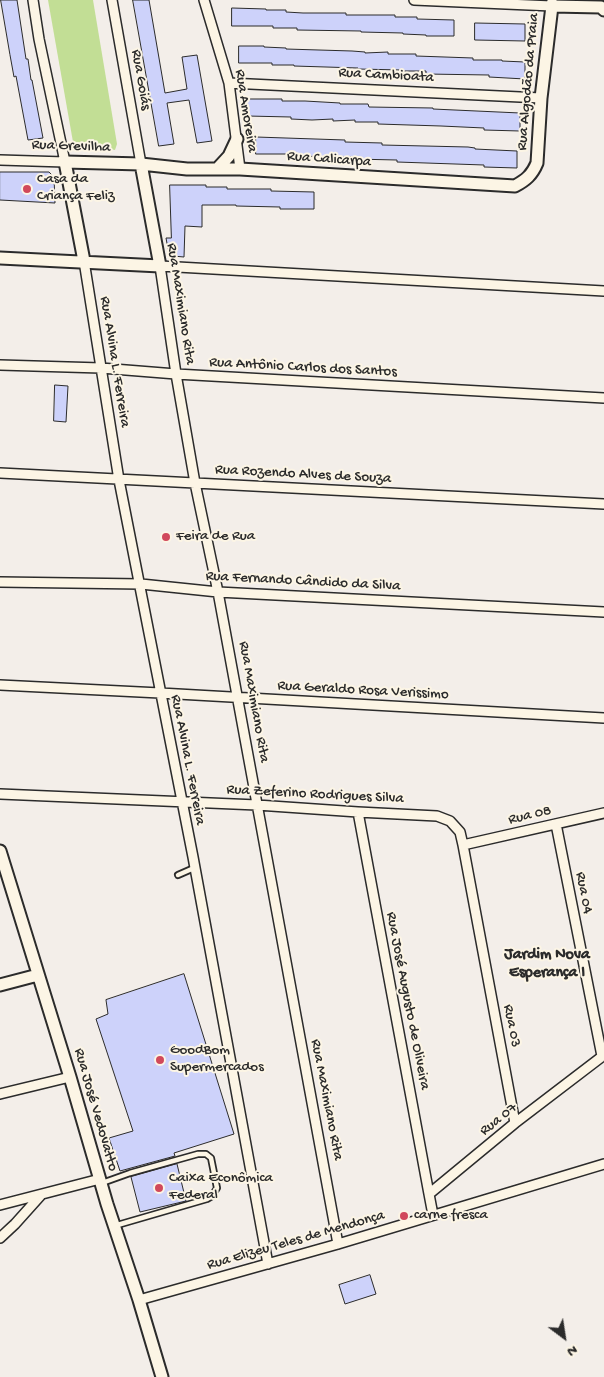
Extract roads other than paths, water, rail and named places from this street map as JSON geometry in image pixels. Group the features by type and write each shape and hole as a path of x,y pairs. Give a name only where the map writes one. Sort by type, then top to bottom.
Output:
{"street":[{"path":"33,0 39,39 84,261"},
{"name":"Rua Goiás","path":"112,0 141,164"},
{"name":"Rua Amoreira","path":"204,0 229,83 240,169"},
{"path":"414,0 602,6"},
{"name":"Rua Algodão da Praia","path":"514,186 526,180 533,172 537,163 541,98 552,3"},
{"name":"Rua Cambioata","path":"229,83 541,98"},
{"path":"217,169 229,156 236,140"},
{"name":"Rua Grevilha","path":"0,160 141,164"},
{"name":"Rua Calicarpa","path":"141,164 187,169 240,169 514,186"},
{"name":"Rua Maximiano Rita","path":"141,164 160,266 195,483 218,592 338,1244"},
{"path":"0,258 84,261 604,291"},
{"name":"Rua Alvina L. Ferreira","path":"84,261 120,480 268,1264"},
{"name":"Rua Antônio Carlos dos Santos","path":"0,365 101,368 176,374 604,398"},
{"name":"Rua Rozendo Alves de Souza","path":"0,473 604,504"},
{"name":"Rua Fernando Cândido da Silva","path":"0,582 141,584 218,592 604,612"},
{"name":"Rua Geraldo Rosa Verissimo","path":"0,685 160,692 604,718"},
{"name":"Rua Zeferino Rodrigues Silva","path":"0,794 257,805 437,816 450,821 460,832 463,845"},
{"name":"Rua José Augusto de Oliveira","path":"358,812 428,1194"},
{"name":"Rua 08","path":"463,845 604,813"},
{"name":"Rua 04","path":"556,824 603,1055"},
{"name":"Rua 03","path":"463,845 515,1123"},
{"name":"Rua José Vedovatto","path":"0,851 4,877 38,975 162,1377"},
{"path":"0,985 38,975"},
{"name":"Rua 07","path":"428,1194 603,1055"},
{"path":"0,1094 70,1077"},
{"name":"Rua Elizeu Teles de Mendonça","path":"139,1300 338,1244 604,1164"},
{"path":"0,1205 100,1181"},
{"path":"428,1194 433,1215"},
{"path":"0,1238 41,1195"}],"lane":[{"path":"178,875 194,868"},
{"path":"100,1181 198,1154 206,1154 211,1158 217,1188 212,1196 114,1226"}],"place":[{"name":"Casa da Criança Feliz","path":"27,189"},
{"name":"Feira de Rua","path":"166,537"},
{"name":"GoodBom Supermercados","path":"160,1060"},
{"name":"Caixa Econômica Federal","path":"159,1188"},
{"name":"carne fresca","path":"404,1216"}],"district":[{"name":"Jardim Nova Esperança I","path":"547,965"}]}
